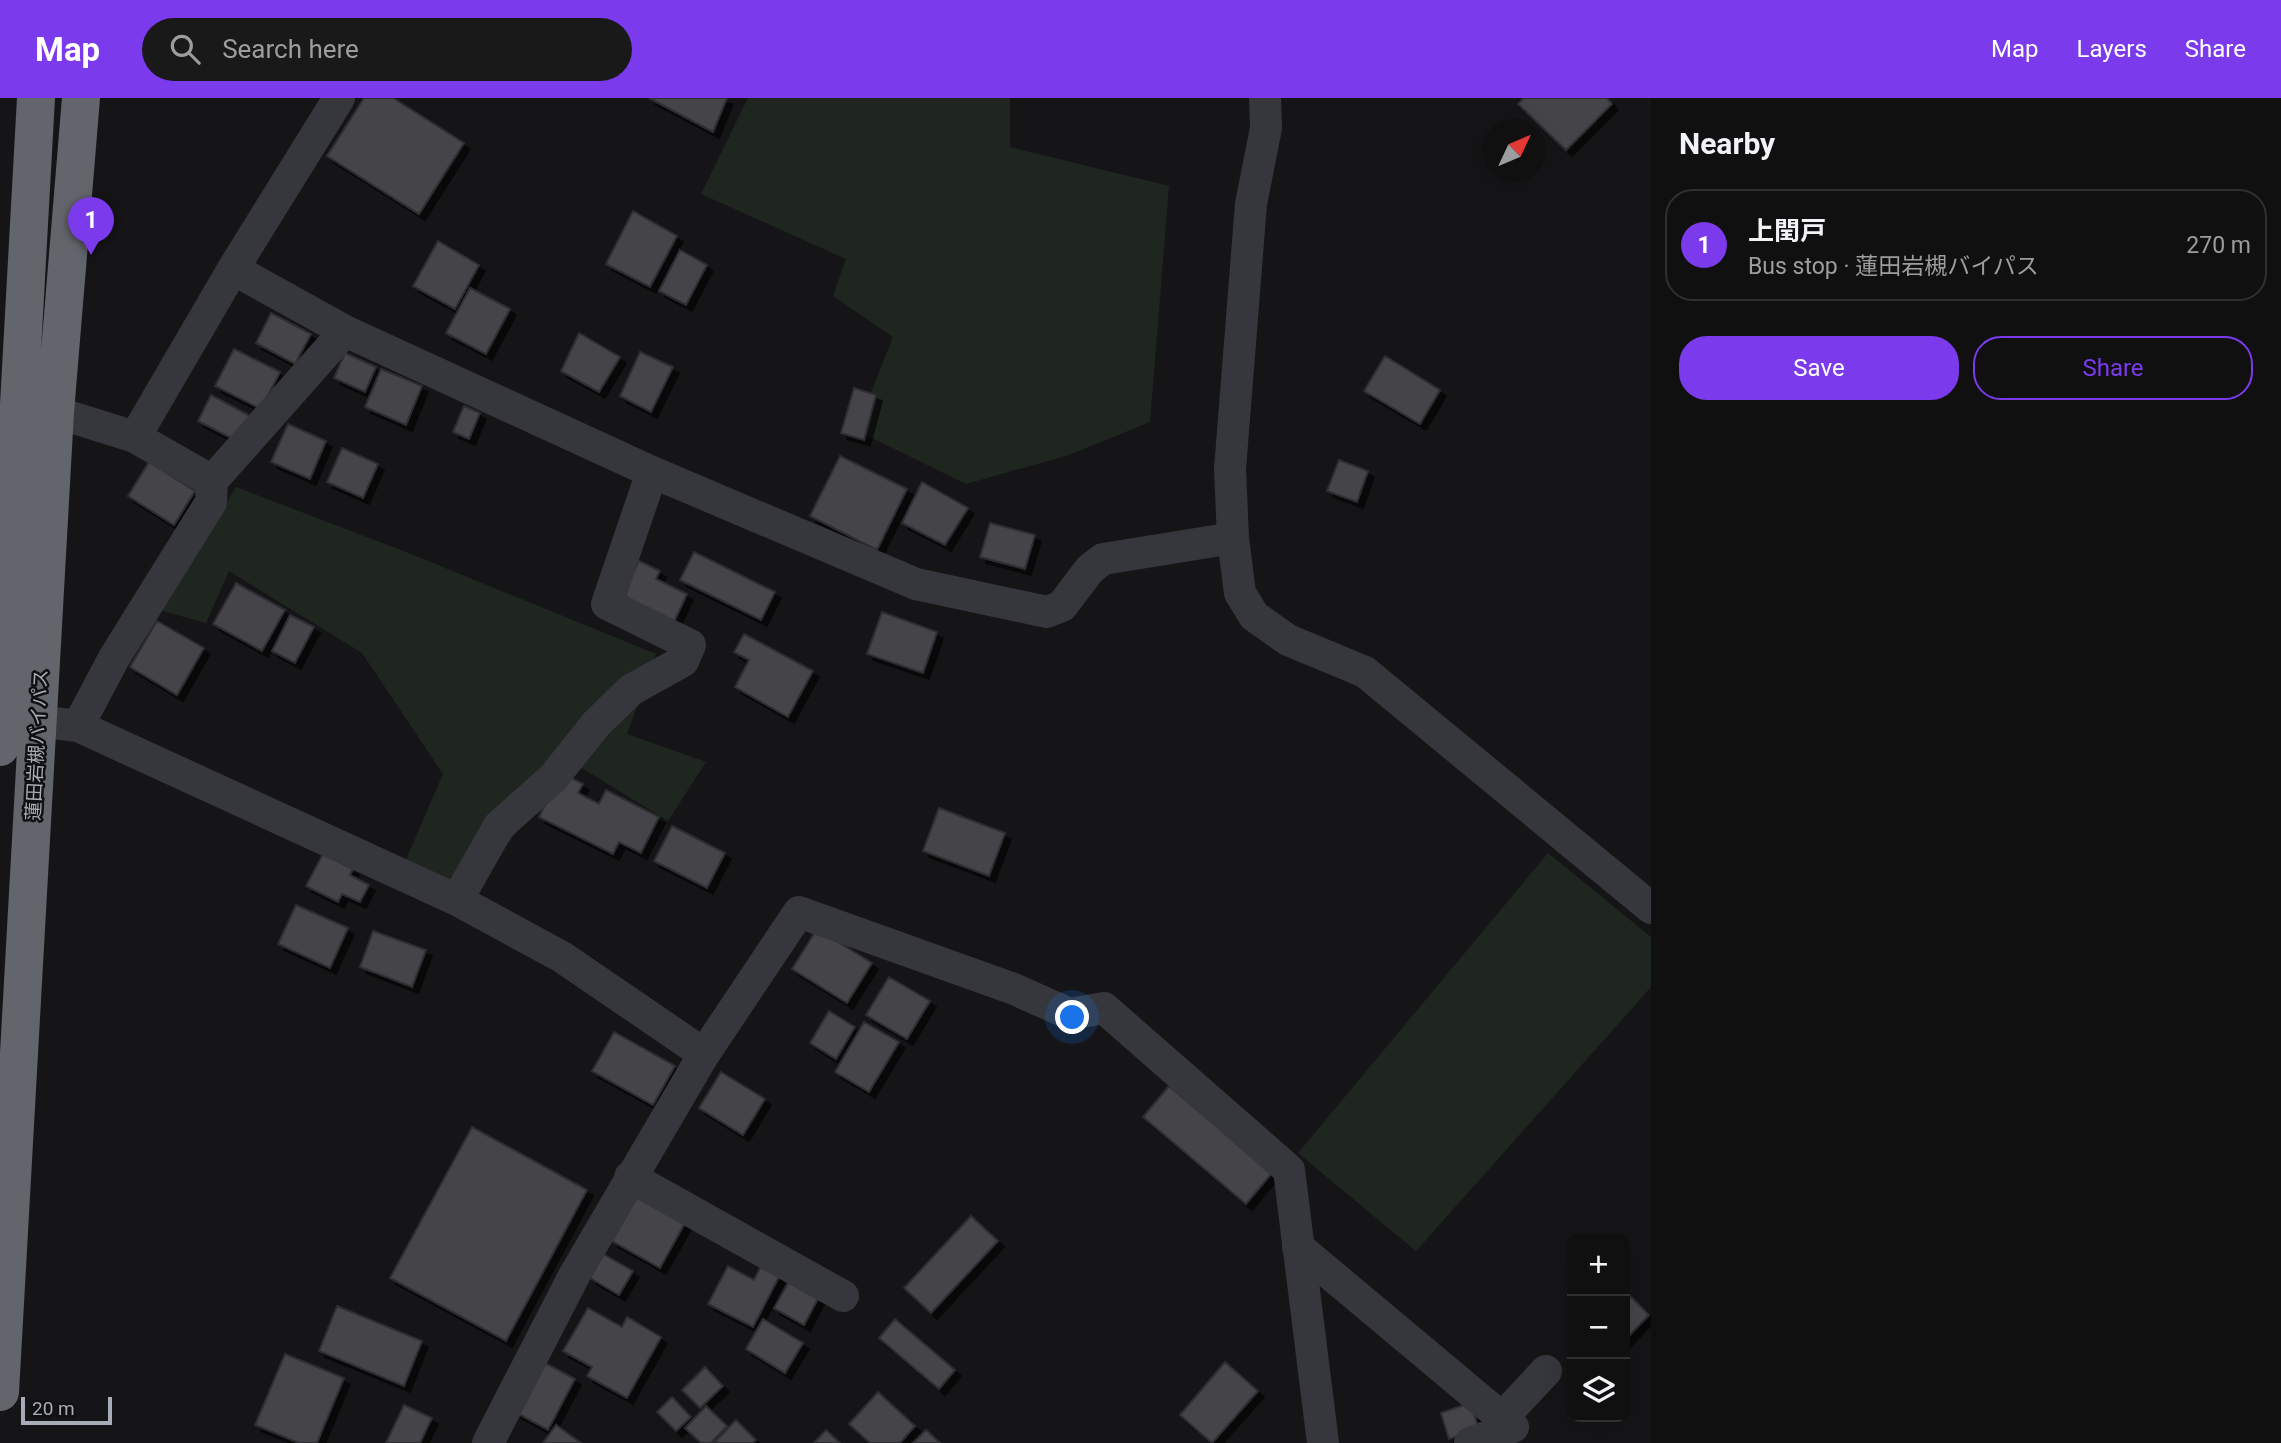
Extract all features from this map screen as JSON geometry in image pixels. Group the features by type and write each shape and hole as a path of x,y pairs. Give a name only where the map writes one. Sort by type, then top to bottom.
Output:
{"highway":[{"name":"蓮田岩槻バイパス","path":"0,747 10,385 36,98"},
{"name":"蓮田岩槻バイパス","path":"0,1392 55,412 81,98"}],"street":[{"path":"135,437 233,269 339,98"},
{"path":"1265,98 1266,128 1251,204 1230,469 1233,538 1240,593 1254,616 1289,640 1365,672 1651,908"},
{"path":"233,269 345,331 652,472 916,584 1047,612 1062,606 1090,569 1103,559 1233,538"},
{"path":"78,726 114,658 211,502 212,481 345,331"},
{"path":"55,412 135,437 212,481"},
{"path":"457,900 499,826 553,778 596,724 631,690 683,661 690,645 607,604 652,472"},
{"path":"38,721 78,726 457,900 562,957 704,1054"},
{"path":"488,1443 575,1273 630,1177 704,1054 799,912 1014,989 1070,1014 1104,1008 1289,1170 1323,1443"},
{"path":"630,1177 843,1296"},
{"path":"1298,1247 1516,1429"},
{"path":"1470,1443 1516,1429 1546,1371"}],"shaded area":[{"path":"748,98 1010,98 1010,147 1169,186 1150,422 1069,455 966,484 856,430 893,337 833,296 846,259 701,194"},
{"path":"236,487 411,554 656,654 627,734 706,762 668,821 569,760 501,853 458,882 404,864 443,774 362,653 229,571 206,623 159,610"},
{"path":"1548,853 1651,937 1651,987 1416,1251 1298,1153"}],"building":[{"path":"364,98 393,98 464,143 419,214 327,156"},
{"path":"649,98 727,98 713,132"},
{"path":"1524,98 1607,98 1612,104 1566,150 1546,131 1546,119 1534,119 1518,104"},
{"path":"633,211 677,236 650,287 606,264"},
{"path":"438,241 479,265 455,309 413,286"},
{"path":"680,250 707,265 686,305 659,291"},
{"path":"470,288 510,309 486,354 446,333"},
{"path":"271,313 311,334 295,364 256,343"},
{"path":"579,333 620,357 599,392 561,371"},
{"path":"234,349 280,372 261,409 215,386"},
{"path":"640,352 673,367 651,412 620,396"},
{"path":"345,353 376,367 365,392 334,378"},
{"path":"1385,356 1440,390 1420,424 1364,391"},
{"path":"381,369 422,386 406,425 365,407"},
{"path":"854,388 876,395 864,440 841,433"},
{"path":"211,395 250,416 237,441 198,421"},
{"path":"464,406 480,413 469,439 453,432"},
{"path":"288,424 326,441 310,479 271,462"},
{"path":"342,448 378,464 363,498 327,482"},
{"path":"840,456 907,489 877,550 810,516"},
{"path":"1339,460 1368,471 1357,502 1327,491"},
{"path":"149,462 195,491 174,525 128,496"},
{"path":"922,482 968,508 945,545 902,523"},
{"path":"990,523 1035,535 1025,569 980,557"},
{"path":"694,552 775,592 761,620 680,580"},
{"path":"639,561 660,571 656,579 687,594 674,622 622,596"},
{"path":"236,583 285,610 262,651 213,624"},
{"path":"882,612 937,632 923,673 867,654"},
{"path":"290,615 314,627 295,663 272,651"},
{"path":"157,621 204,648 177,695 130,667"},
{"path":"744,634 813,671 788,717 735,687 749,660 734,652"},
{"path":"561,773 583,784 578,793 599,804 606,790 659,817 641,853 619,842 613,854 539,817"},
{"path":"939,808 1005,833 989,876 923,851"},
{"path":"672,826 725,853 707,888 654,861"},
{"path":"323,854 353,869 350,875 369,885 360,902 342,894 338,902 306,886"},
{"path":"296,905 348,928 330,968 278,944"},
{"path":"817,929 872,963 847,1003 792,969"},
{"path":"373,931 426,950 412,987 360,967"},
{"path":"889,977 930,1001 907,1039 866,1015"},
{"path":"829,1011 855,1027 836,1059 810,1043"},
{"path":"864,1022 899,1042 869,1092 835,1072"},
{"path":"614,1032 675,1066 653,1105 592,1071"},
{"path":"721,1072 765,1099 743,1135 699,1108"},
{"path":"1169,1086 1272,1173 1246,1204 1143,1117"},
{"path":"472,1127 587,1190 506,1341 390,1278"},
{"path":"637,1196 685,1223 660,1268 612,1241"},
{"path":"971,1216 998,1241 931,1313 904,1288"},
{"path":"603,1254 633,1271 619,1295 590,1278"},
{"path":"763,1262 782,1271 753,1327 708,1304 728,1266 754,1280"},
{"path":"792,1276 821,1293 804,1325 774,1308"},
{"path":"1630,1296 1649,1315 1630,1335"},
{"path":"337,1306 422,1341 404,1386 319,1351"},
{"path":"588,1308 622,1327 627,1317 661,1337 627,1398 587,1376 592,1367 563,1351"},
{"path":"763,1319 803,1343 785,1373 746,1349"},
{"path":"895,1319 955,1370 939,1389 879,1338"},
{"path":"285,1354 344,1378 317,1443 299,1443 255,1425"},
{"path":"543,1362 575,1379 548,1430 515,1412"},
{"path":"1225,1362 1258,1391 1212,1443 1180,1415"},
{"path":"705,1367 723,1386 700,1408 682,1390"},
{"path":"878,1392 915,1426 900,1443 870,1443 849,1424"},
{"path":"672,1397 691,1417 676,1431 657,1412"},
{"path":"1470,1403 1479,1429 1449,1439 1441,1413"},
{"path":"404,1405 432,1418 420,1443 386,1443"},
{"path":"706,1406 727,1426 711,1443 701,1443 685,1428"},
{"path":"736,1420 756,1440 752,1443 714,1443"},
{"path":"556,1425 581,1443 543,1443"},
{"path":"826,1430 840,1443 814,1443"},
{"path":"926,1430 940,1443 913,1443"}],"place":[{"name":"上閏戸","path":"91,255"}]}
